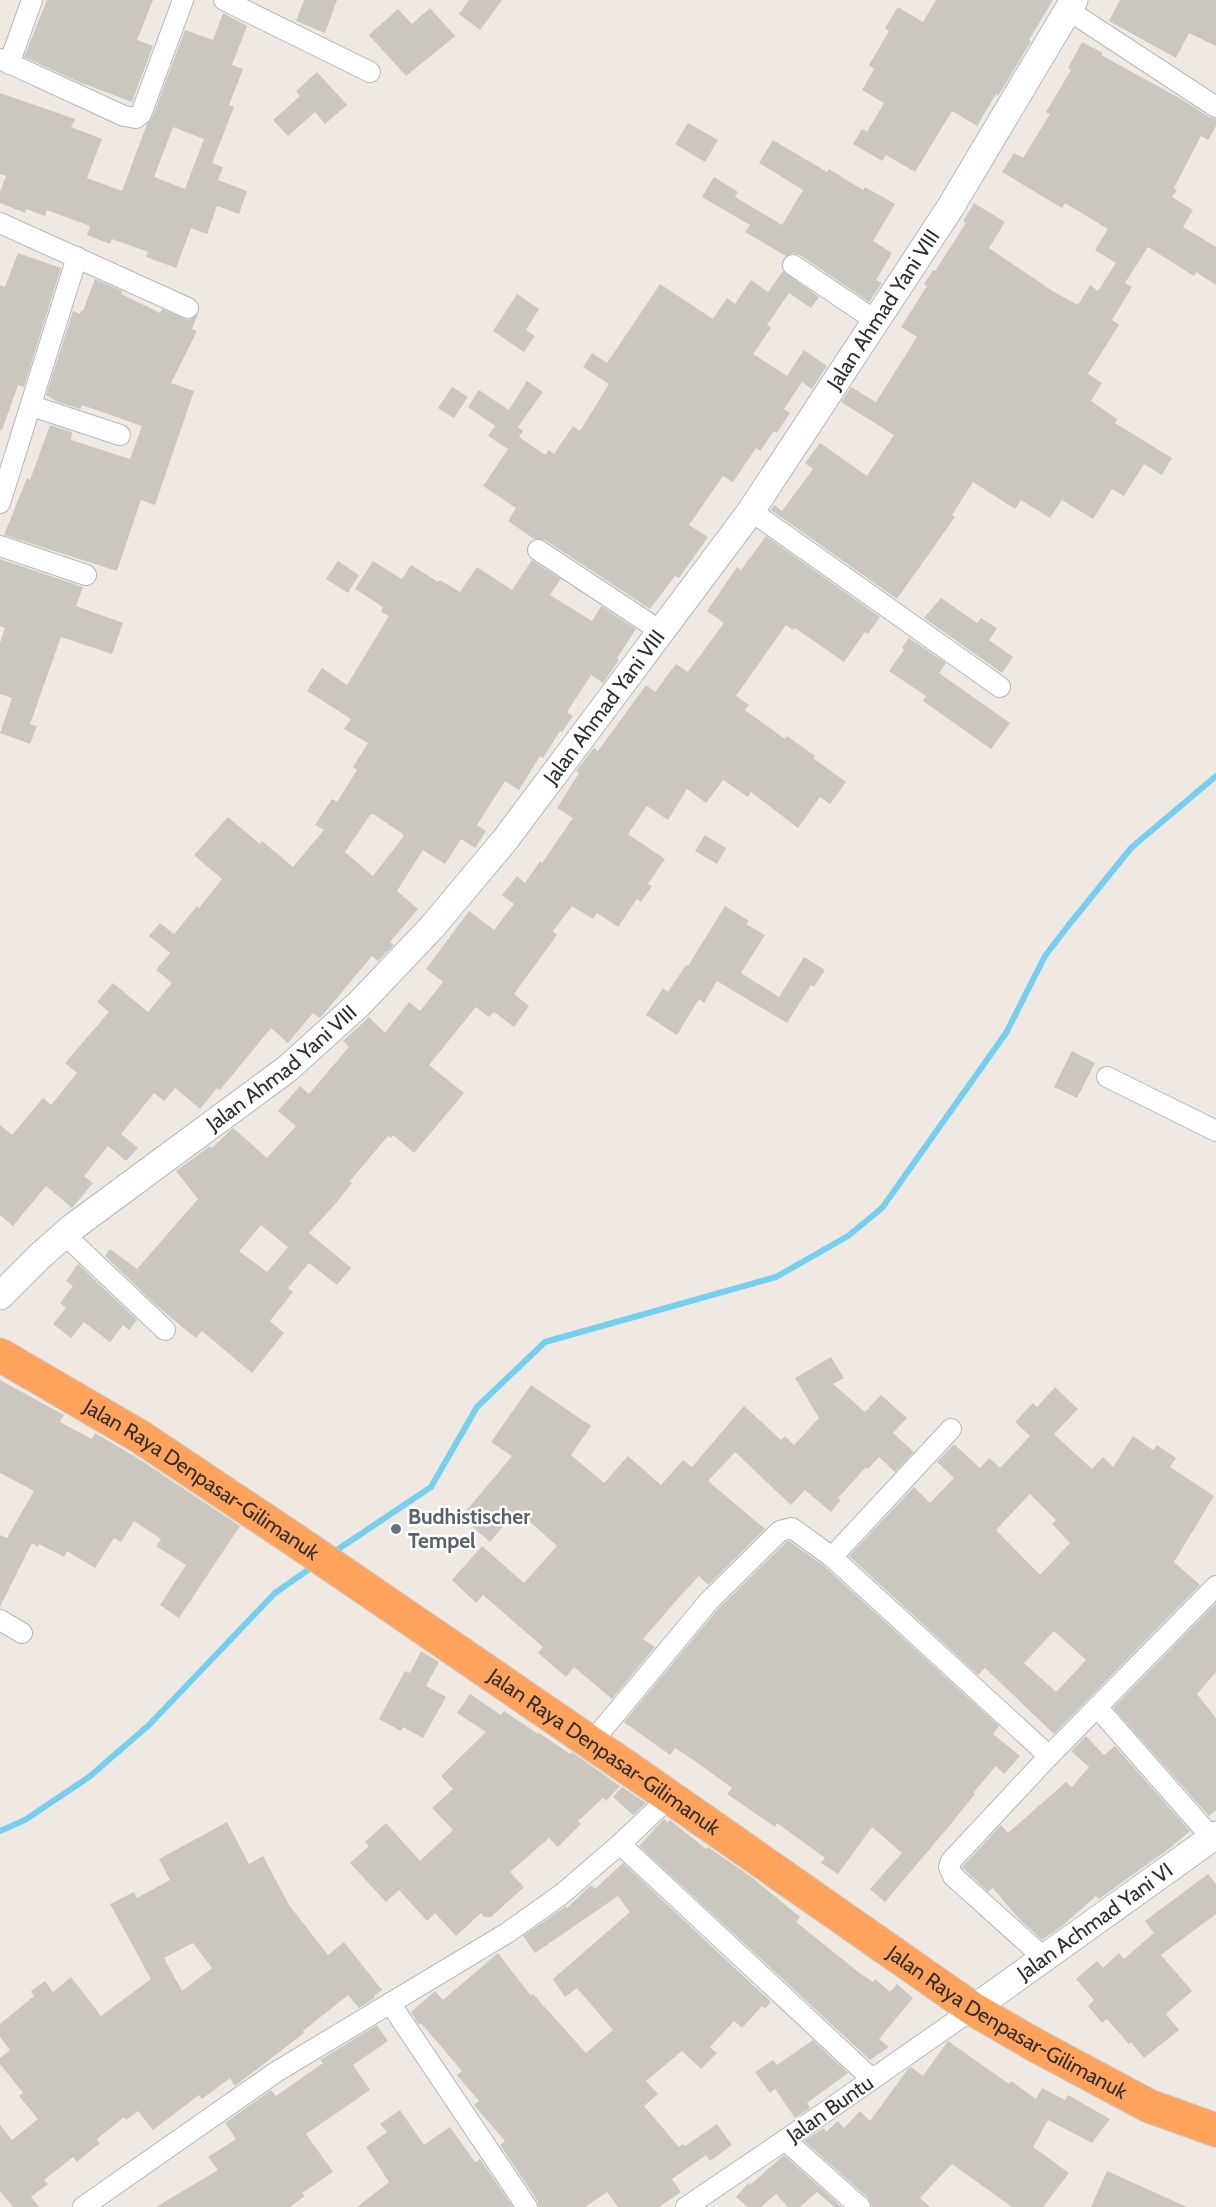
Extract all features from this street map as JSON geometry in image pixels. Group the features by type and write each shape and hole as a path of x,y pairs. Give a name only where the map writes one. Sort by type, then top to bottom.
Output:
{"highway":[{"name":"Jalan Raya Denpasar-Gilimanuk","path":"0,1355 140,1436 670,1797 973,2009 1149,2106 1216,2130"}],"street":[{"path":"32,0 5,61 124,116 136,118 141,114 183,0"},
{"path":"224,0 370,72"},
{"path":"1071,5 1216,107"},
{"name":"Jalan Ahmad Yani VIII","path":"0,1296 64,1234 286,1069 359,1004 433,926 506,840 751,511 950,208 1071,5"},
{"path":"0,223 188,308"},
{"path":"0,503 77,257"},
{"path":"793,265 876,321"},
{"path":"32,406 120,435"},
{"path":"751,511 1000,687"},
{"path":"0,546 86,575"},
{"path":"538,550 662,632"},
{"path":"1107,1077 1216,1131"},
{"path":"64,1234 165,1330"},
{"path":"832,1557 951,1429"},
{"path":"591,1743 709,1601 780,1531 788,1528 797,1530 832,1557 1049,1756"},
{"path":"1044,1958 953,1876 949,1867 951,1861 1049,1756 1216,1586"},
{"path":"0,1620 22,1633"},
{"path":"1097,1707 1214,1837"},
{"path":"83,2207 276,2072 507,1933 561,1894 620,1844 670,1797"},
{"name":"Jalan Achmad Yani VI","path":"973,2009 1214,1837"},
{"path":"620,1844 872,2079"},
{"path":"390,2003 527,2207"},
{"name":"Jalan Buntu","path":"686,2207 973,2009"},
{"path":"785,2140 860,2207"}],"building":[{"path":"47,0 153,0 137,40 153,46 132,102 79,82 24,57"},
{"path":"304,0 337,0 325,33 296,21"},
{"path":"469,0 502,0 480,30 459,14"},
{"path":"936,0 1053,0 1011,75 998,96 996,94 977,126 952,111 915,172 886,155 882,161 853,144 862,129 867,132 884,103 862,90 874,69 869,65 889,31 885,28 898,7 923,22"},
{"path":"1120,0 1216,0 1216,46 1189,33 1176,58 1109,21"},
{"path":"430,8 455,36 406,76 369,35 398,9 412,24"},
{"path":"223,13 247,26 232,65 243,69 229,105 234,107 212,163 223,167 218,180 247,191 239,214 217,206 207,234 191,228 176,268 146,257 148,252 112,239 110,244 87,235 90,226 47,210 45,216 26,209 25,213 0,203 0,192 6,176 0,174 0,93 75,119 71,127 102,139 87,178 122,191 185,30 213,40","holes":["173,127 204,139 185,189 154,177"]},
{"path":"1082,42 1103,53 1101,55 1216,119 1216,126 1208,140 1201,136 1174,188 1177,190 1172,197 1193,210 1183,227 1216,247 1216,285 1196,272 1194,276 1148,247 1125,283 1132,287 1112,320 1119,325 1088,374 1102,383 1091,401 1117,419 1115,423 1172,458 1162,475 1144,464 1124,496 1112,489 1093,519 1062,500 1050,518 1021,500 1015,509 973,482 952,515 955,517 897,599 771,510 774,505 782,511 813,469 805,463 820,443 867,476 894,435 841,402 851,387 876,402 917,337 901,327 927,286 924,284 966,223 963,221 974,203 1005,222 989,248 1054,292 1078,305 1090,285 1098,291 1116,263 1095,250 1108,229 1065,203 1062,208 1002,172 1014,153 1023,158 1050,114 1046,112 1071,70 1068,68"},
{"path":"317,72 347,105 325,124 315,112 288,136 273,120 300,96 296,91"},
{"path":"688,123 718,140 705,162 675,144"},
{"path":"773,140 827,172 829,169 863,190 865,187 895,204 873,241 892,253 876,280 882,283 869,302 800,255 793,253 786,256 745,232 750,225 702,197 714,177 738,192 735,197 782,225 803,190 759,163"},
{"path":"18,253 61,268 24,387 18,385 2,430 0,430 0,285 5,287"},
{"path":"783,271 819,297 811,308 789,293 767,325 771,328 753,354 787,376 804,350 827,366 812,389 802,382 784,409 790,413 777,433 774,431 760,451 756,448 733,482 723,476 689,525 708,537 679,578 675,576 650,609 545,540 534,539 508,521 516,508 483,486 508,449 488,436 495,426 468,407 479,390 509,410 527,381 543,392 518,427 523,431 519,437 545,455 549,450 554,454 573,426 580,431 609,384 583,367 592,353 607,363 660,284 713,319 727,298 735,304 751,280 768,292"},
{"path":"95,279 122,291 121,294 160,313 162,309 189,320 198,314 192,329 197,331 171,383 194,391 155,505 141,500 117,571 4,535 27,478 30,480 50,425 72,432 71,440 130,459 142,426 82,405 80,409 58,402 46,395 73,311 80,314 83,311"},
{"path":"517,294 539,309 526,330 535,336 524,352 493,331"},
{"path":"452,387 468,397 454,418 438,408"},
{"path":"766,536 880,617 868,634 865,632 844,662 795,628 793,630 786,625 736,696 749,705 745,710 785,739 787,736 846,782 830,804 820,797 798,828 751,792 748,797 723,780 706,803 687,789 668,820 647,806 628,834 665,859 648,884 652,886 641,902 637,899 618,927 597,913 593,919 572,906 553,931 557,935 514,994 529,1006 514,1027 494,1012 489,1017 476,1007 429,1065 464,1093 414,1153 393,1135 391,1138 388,1136 350,1181 352,1183 336,1203 309,1233 351,1268 337,1285 309,1263 288,1288 293,1292 270,1321 284,1333 252,1373 202,1331 196,1338 158,1307 105,1256 110,1249 137,1269 198,1199 176,1171 210,1146 212,1148 233,1128 267,1158 296,1126 278,1111 300,1086 309,1094 349,1047 343,1041 369,1017 385,1033 409,1002 420,1011 443,982 426,969 469,911 494,930 514,904 502,895 517,876 525,883 573,818 557,808 579,773 576,771 594,748 598,751 646,685 655,692 676,664 688,672 724,623 707,611 737,567 741,570","holes":["261,1225 288,1247 267,1272 239,1251"]},
{"path":"0,559 83,587 76,606 123,623 112,654 61,637 30,724 37,726 30,744 0,733 12,698 0,694 0,643 5,628 0,626"},
{"path":"532,560 561,579 550,595 592,621 601,606 636,629 603,683 591,675 567,712 573,716 562,732 560,731 543,758 540,756 519,790 505,781 477,825 486,831 475,848 461,839 445,864 423,850 397,891 418,909 390,942 394,945 378,961 372,956 320,1018 313,1013 288,1043 271,1028 220,1090 217,1088 200,1109 175,1088 164,1101 154,1093 121,1134 138,1148 126,1161 108,1146 84,1176 93,1183 72,1208 46,1186 13,1226 0,1215 0,1125 12,1135 43,1098 51,1105 77,1073 65,1063 109,1012 97,1002 113,983 148,1012 172,983 156,970 170,953 149,936 160,923 174,934 222,879 194,855 228,817 260,844 262,841 293,867 324,830 315,825 332,799 337,802 357,770 353,767 368,743 344,729 351,719 307,691 322,668 347,685 389,616 381,612 383,607 355,589 373,561 402,579 411,565 438,582 440,580 460,592 477,567 512,590","holes":["373,814 403,834 373,876 345,852 370,815"]},
{"path":"338,561 359,575 348,593 326,579"},
{"path":"941,598 977,623 981,618 997,628 989,640 1013,657 1002,673 924,618"},
{"path":"909,638 946,663 939,673 1010,723 991,749 923,701 926,696 889,671 904,650 902,648"},
{"path":"705,835 726,848 717,864 695,851"},
{"path":"725,906 749,921 746,924 765,935 741,973 779,997 804,957 825,970 814,987 811,985 787,1023 717,981 704,1003 699,999 677,1035 646,1015 663,988 668,992 686,965 688,966"},
{"path":"1072,1051 1095,1063 1077,1098 1054,1087"},
{"path":"78,1264 137,1320 129,1330 123,1325 110,1342 84,1322 71,1338 53,1324 66,1308 60,1303 73,1286 66,1281"},
{"path":"831,1357 844,1378 833,1384 865,1412 881,1395 907,1418 893,1433 914,1452 895,1472 879,1457 868,1469 866,1467 838,1498 841,1500 831,1512 805,1490 791,1505 735,1452 708,1481 765,1529 708,1585 699,1576 682,1594 643,1639 655,1647 612,1699 574,1667 566,1677 538,1653 543,1647 483,1595 476,1603 452,1580 482,1546 524,1583 557,1546 517,1510 490,1542 461,1517 512,1456 491,1442 531,1385 591,1426 571,1455 604,1483 628,1456 661,1485 683,1460 692,1467 744,1406 781,1440 785,1436 794,1445 819,1418 795,1378"},
{"path":"0,1380 64,1415 60,1422 92,1439 95,1433 139,1459 240,1526 179,1618 160,1605 186,1565 156,1546 161,1539 134,1521 121,1542 114,1538 95,1568 67,1551 64,1557 39,1544 38,1547 32,1543 0,1607 0,1535 7,1538 34,1491 0,1473"},
{"path":"1055,1387 1078,1409 1054,1434 1092,1469 1103,1457 1113,1467 1133,1436 1153,1450 1157,1445 1176,1458 1170,1467 1214,1496 1174,1562 1200,1585 1054,1734 985,1668 978,1675 849,1556 914,1487 930,1503 954,1478 937,1462 954,1444 980,1468 989,1458 1000,1468 1030,1436 1015,1422 1033,1403 1037,1407","holes":["1030,1494 1056,1520 1052,1524 1070,1543 1040,1575 996,1530","1054,1631 1086,1660 1056,1692 1024,1663"]},
{"path":"789,1541 824,1566 999,1726 993,1734 1020,1756 1004,1774 996,1766 885,1902 870,1889 902,1853 872,1827 838,1874 821,1863 825,1858 777,1823 775,1827 727,1794 732,1788 695,1761 675,1748 670,1755 624,1722 718,1609"},
{"path":"1216,1603 1216,1672 1197,1694 1216,1718 1216,1810 1209,1816 1113,1708"},
{"path":"421,1651 439,1662 426,1686 446,1697 423,1738 403,1727 401,1731 379,1719 405,1671 410,1673"},
{"path":"470,1694 501,1715 504,1711 570,1754 572,1752 620,1786 606,1801 603,1798 578,1821 581,1824 558,1847 549,1838 510,1872 524,1887 491,1917 484,1917 481,1913 456,1936 435,1913 427,1921 399,1890 386,1902 350,1863 369,1846 365,1842 386,1823 420,1861 453,1830 432,1808 453,1789 441,1776 486,1732 457,1713"},
{"path":"1086,1736 1104,1755 1115,1746 1190,1831 1099,1899 1096,1896 1042,1940 1020,1920 993,1888 988,1892 962,1867 1001,1825 1008,1833 1066,1782 1072,1787 1089,1767 1071,1751"},
{"path":"622,1787 646,1803 633,1815 613,1797"},
{"path":"664,1819 668,1823 670,1820 706,1849 708,1847 750,1876 800,1917 796,1922 857,1971 873,1982 875,1979 890,1992 897,1984 913,1998 879,2039 889,2047 870,2060 639,1846"},
{"path":"227,1822 249,1864 263,1856 289,1905 328,1955 344,1942 382,1990 374,1996 375,1998 359,2008 348,1995 303,2031 304,2033 235,2086 230,2078 202,2099 199,2095 153,2130 138,2111 126,2120 124,2117 97,2139 100,2143 77,2162 73,2157 44,2180 48,2184 31,2197 39,2207 13,2207 0,2191 0,2125 12,2140 38,2119 19,2096 23,2093 0,2064 0,2058 10,2050 0,2037 0,2024 34,1996 31,1991 45,1981 53,1992 71,1977 101,2016 151,1979 110,1904 134,1892 137,1898 170,1880 159,1859","holes":["193,1943 212,1968 182,1991 164,1958"]},
{"path":"623,1863 771,2002 765,2009 762,2006 742,2028 734,2021 710,2047 717,2053 701,2069 682,2051 646,2081 658,2094 644,2106 679,2147 683,2144 685,2146 717,2124 732,2145 710,2161 706,2155 672,2179 681,2192 659,2207 618,2207 607,2192 585,2207 539,2207 537,2200 500,2145 505,2141 474,2105 479,2101 457,2075 462,2071 421,2023 419,2025 411,2012 435,1991 443,2000 498,1953 531,1996 533,1994 586,2053 613,2030 577,1988 565,1997 553,1979 630,1912 618,1896 535,1953 523,1936 566,1906 567,1908 591,1885 595,1889"},
{"path":"1208,1874 1216,1884 1216,1914 1161,1955 1192,1991 1166,2014 1179,2030 1144,2058 1107,2019 1102,2023 1088,2006 1094,2000 1076,1979 1097,1961 1103,1968 1119,1953 1124,1959 1154,1933 1145,1921"},
{"path":"377,2025 388,2041 353,2065 370,2090 306,2134 333,2172 302,2193 305,2196 290,2207 156,2207 218,2170 208,2157 236,2139 225,2123 271,2090 276,2096 323,2063 320,2060"},
{"path":"813,2040 848,2073 807,2103 810,2108 795,2118 775,2089 770,2093 755,2072 773,2060 777,2065"},
{"path":"948,2041 1009,2084 1011,2081 1036,2099 1042,2088 1065,2100 1068,2095 1110,2119 1092,2143 1048,2120 1033,2147 1069,2173 1043,2207 1012,2207 952,2164 920,2198 930,2207 872,2207 868,2198 804,2141 824,2128 826,2132 838,2121 844,2128 860,2111 870,2121 908,2069 911,2067 923,2076"},
{"path":"400,2110 424,2145 450,2127 475,2162 480,2159 513,2207 357,2207 389,2182 366,2147 387,2132 380,2124"},
{"path":"784,2155 842,2207 834,2207 817,2192 800,2207 788,2207 776,2194 761,2207 748,2207 736,2197 748,2183 750,2185"},
{"path":"1107,2171 1187,2207 1091,2207"}],"waterway":[{"path":"331,1554 431,1487 477,1407 545,1342 776,1277 848,1236 882,1208 1006,1033 1045,956 1068,926 1131,848 1216,776"},
{"path":"0,1831 25,1820 89,1777 149,1725 275,1593 315,1565"}],"place":[{"name":"Budhistischer Tempel","path":"396,1529"}]}
